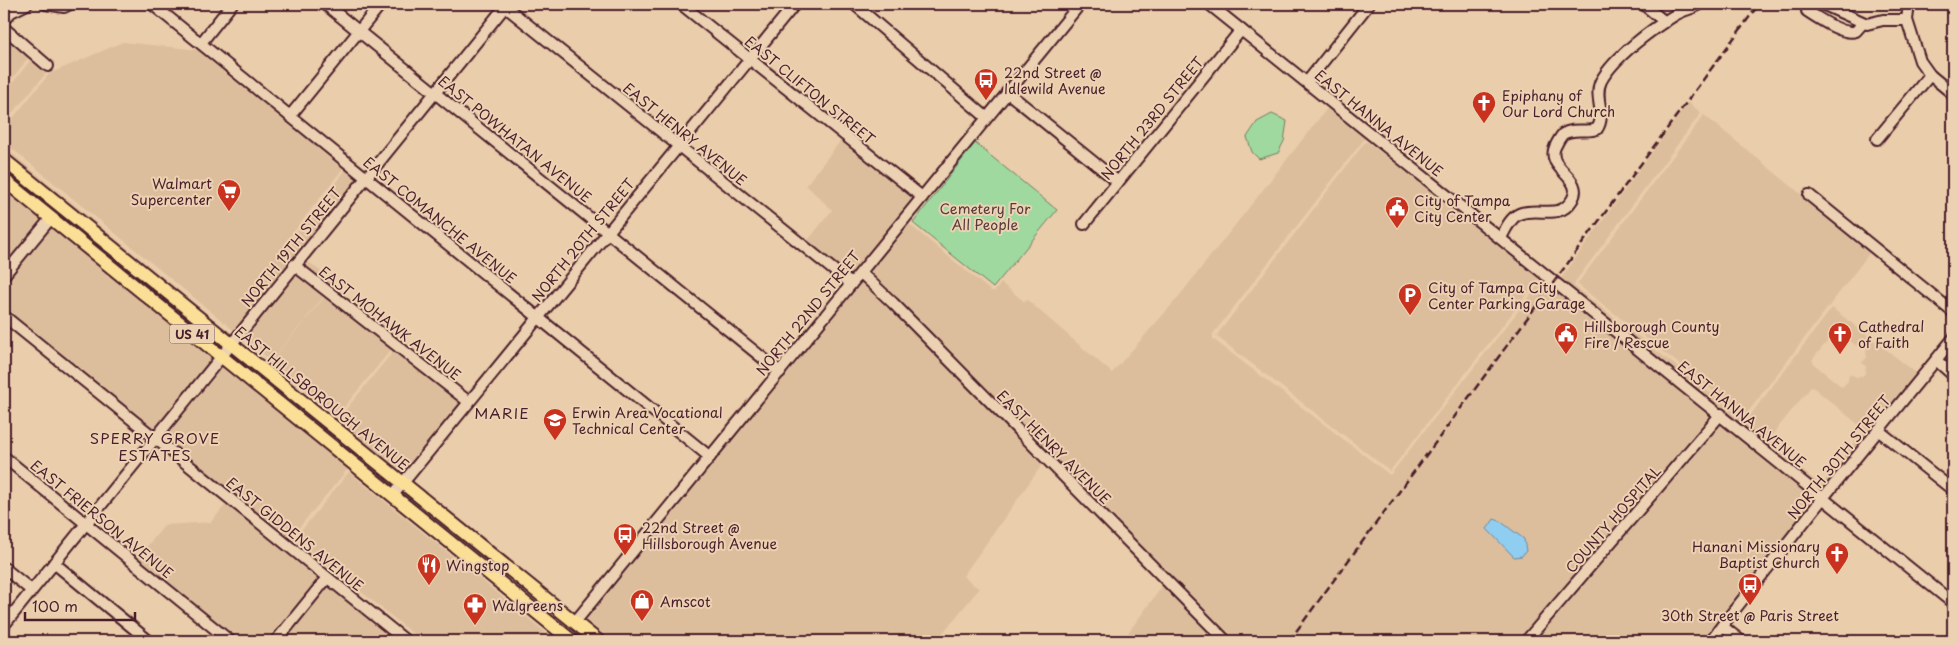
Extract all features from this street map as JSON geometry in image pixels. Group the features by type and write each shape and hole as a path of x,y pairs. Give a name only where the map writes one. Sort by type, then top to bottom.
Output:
{"main road":[{"name":"EAST HILLSBOROUGH AVENUE","path":"4,160 598,641"},
{"name":"US 41","path":"4,180 393,495 566,639"},
{"name":"NORTH 22ND STREET","path":"566,639 575,622"}],"street":[{"path":"4,20 11,12 27,4"},
{"path":"46,4 64,7 70,4"},
{"name":"EAST COMANCHE AVENUE","path":"152,4 710,457"},
{"path":"201,43 232,4"},
{"name":"EAST POWHATAN AVENUE","path":"326,4 780,372"},
{"path":"290,116 380,4"},
{"name":"EAST CLIFTON STREET","path":"681,4 922,197"},
{"name":"NORTH 20TH STREET","path":"393,495 794,4"},
{"path":"854,4 986,117"},
{"name":"NORTH 22ND STREET","path":"575,622 1080,4"},
{"name":"EAST HANNA AVENUE","path":"1209,4 1721,414 1953,603"},
{"path":"1307,82 1368,4"},
{"path":"1643,4 1666,22"},
{"path":"1500,238 1512,220 1520,213 1542,211 1554,213 1569,204 1574,198 1574,186 1572,181 1560,170 1554,158 1553,152 1557,143 1563,134 1577,130 1597,130 1601,124 1599,89 1601,82 1617,60 1677,13 1690,10 1700,4"},
{"path":"1807,4 1807,11 1822,21 1848,32 1856,31 1863,23"},
{"path":"1822,4 1867,24 1882,20 1907,20"},
{"path":"1909,4 1907,20 1920,61 1930,76 1953,94"},
{"name":"NORTH 19TH STREET","path":"4,624 504,5"},
{"name":"EAST HENRY AVENUE","path":"504,5 851,284"},
{"path":"4,28 48,66"},
{"name":"NORTH 23RD STREET","path":"1084,224 1241,30"},
{"path":"1877,139 1930,76"},
{"path":"1007,92 1118,182"},
{"path":"1809,195 1953,312"},
{"path":"4,275 51,218"},
{"name":"EAST MOHAWK AVENUE","path":"294,264 469,402"},
{"name":"EAST HENRY AVENUE","path":"860,273 899,309 1226,641"},
{"name":"EAST GIDDENS AVENUE","path":"4,316 406,641"},
{"name":"NORTH 30TH STREET","path":"1710,641 1823,498 1953,339"},
{"path":"1936,360 1953,375"},
{"name":"COUNTY HOSPITAL","path":"1526,641 1721,414"},
{"path":"1878,430 1953,490"},
{"name":"EAST FRIERSON AVENUE","path":"4,457 230,641"},
{"path":"54,563 149,641"},
{"path":"4,568 31,590"},
{"path":"276,641 327,578"},
{"path":"1722,626 1741,641"},
{"path":"4,637 9,641"}],"shaded area":[{"path":"4,31 32,53 4,89"},
{"path":"123,42 199,50 344,167 285,243 335,283 271,361 4,142 4,129 49,74"},
{"path":"32,58 48,71 4,123 4,94"},
{"path":"1688,102 1701,113 1575,282 1574,286 1745,420 1832,308 1919,375 1823,492 1560,280","holes":["1836,331 1857,346 1861,344 1867,349 1867,357 1862,363 1866,367 1865,373 1857,377 1849,374 1848,381 1842,387 1815,365 1812,360","1811,387 1864,429 1825,481 1818,483 1767,441"]},
{"path":"1329,106 1369,138 1365,138 1213,334 1213,339 1390,475 1544,278 1715,415 1521,641 1232,641 896,300 866,272 914,214 910,225 991,291 995,291 1001,283 1025,302 1026,299 1112,373 1176,300"},
{"path":"1704,115 1871,251 1745,416 1577,284"},
{"path":"842,139 915,197 851,279 806,243 832,210 806,185"},
{"path":"1366,141 1541,276 1390,471 1216,336"},
{"path":"4,147 232,334 231,336 4,151"},
{"path":"347,168 360,179 300,251 289,242"},
{"path":"4,186 46,220 4,271"},
{"path":"50,225 215,358 154,433 4,310 4,281"},
{"path":"861,279 1044,462 963,576 979,589 936,641 608,641 582,620"},
{"path":"328,293 394,346 337,416 271,361"},
{"path":"237,340 335,419 339,418 395,349 463,403 404,475"},
{"path":"221,363 559,637 555,641 542,641 548,630 351,469 348,469 292,536 292,540 417,641 412,641 160,437"},
{"path":"1721,420 1817,499 1705,641 1531,641"},
{"path":"154,444 158,447 154,447 97,517 99,528 138,557 165,525 211,522 227,503 321,578 271,641 236,641 91,522"},
{"path":"349,472 545,632 537,641 422,641 295,538"},
{"path":"327,583 399,641 280,641"},
{"path":"1164,584 1221,641 1122,641"}],"green space":[{"path":"1272,114 1287,121 1284,141 1278,153 1259,159 1252,152 1247,137 1257,122"},
{"name":"Cemetery For All People","path":"975,143 1057,210 993,288 913,223"}],"water":[{"path":"1494,519 1500,521 1524,539 1526,551 1522,556 1514,557 1487,529"}],"railway":[{"path":"1289,641 1759,4"}],"place":[{"name":"22nd Street @ Idlewild Avenue","path":"986,101"},
{"name":"Epiphany of Our Lord Church","path":"1484,124"},
{"name":"Walmart Supercenter","path":"229,212"},
{"name":"City of Tampa City Center","path":"1397,229"},
{"name":"City of Tampa City Center Parking Garage","path":"1410,316"},
{"name":"Hillsborough County Fire / Rescue","path":"1566,355"},
{"name":"Cathedral of Faith","path":"1840,355"},
{"name":"Erwin Area Vocational Technical Center","path":"555,441"},
{"name":"22nd Street @ Hillsborough Avenue","path":"625,556"},
{"name":"Hanani Missionary Baptist Church","path":"1837,575"},
{"name":"Wingstop","path":"429,586"},
{"name":"30th Street @ Paris Street","path":"1750,606"},
{"name":"Amscot","path":"642,622"},
{"name":"Walgreens","path":"475,626"}],"district":[{"name":"MARIE","path":"502,412"},
{"name":"SPERRY GROVE ESTATES","path":"155,446"}]}
